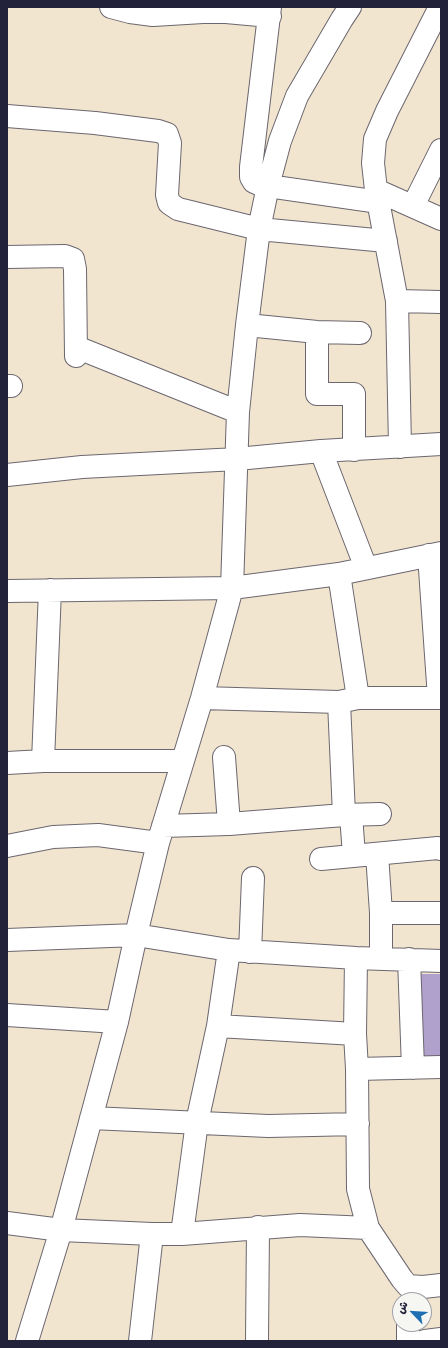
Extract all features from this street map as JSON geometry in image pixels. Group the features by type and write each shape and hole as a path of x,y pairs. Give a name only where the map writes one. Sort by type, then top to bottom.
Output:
{"street":[{"path":"111,7 130,12 153,15 203,12 270,11 251,167 251,177 254,182 268,186 377,196 413,206 441,219"},
{"path":"27,1341 61,1230 118,1022 136,935 161,834 202,698 232,588 238,412 259,229 268,186 280,140 297,96 350,7"},
{"path":"400,447 398,301 377,196 373,163 374,140 387,111 440,7"},
{"path":"7,116 95,123 158,131 167,134 170,143 167,195 169,203 178,209 259,229 386,241"},
{"path":"413,206 441,150"},
{"path":"7,256 65,256 73,259 75,269 76,351 238,412"},
{"path":"398,301 441,302"},
{"path":"247,325 317,332 360,333"},
{"path":"317,332 317,394 354,394 354,450"},
{"path":"7,475 82,467 237,459 441,444"},
{"path":"320,452 366,568"},
{"path":"7,591 232,588 339,574 435,554 440,698 348,700 202,698"},
{"path":"339,574 348,700 347,815 354,856"},
{"path":"43,761 50,590"},
{"path":"224,757 229,824"},
{"path":"7,763 43,761 182,761"},
{"path":"7,846 53,838 98,835 161,834 229,824 380,814"},
{"path":"320,859 438,848 441,849"},
{"path":"377,854 381,913 381,958"},
{"path":"250,952 253,878"},
{"path":"381,913 441,913"},
{"path":"7,940 136,935 250,952 441,961"},
{"path":"182,1234 197,1122 218,1026 229,950"},
{"path":"356,958 355,1034 357,1069 358,1189 368,1228 402,1279 408,1292"},
{"path":"409,959 413,1068"},
{"path":"7,1015 118,1022"},
{"path":"218,1026 355,1034"},
{"path":"357,1069 441,1067"},
{"path":"91,1118 268,1126 358,1124"},
{"path":"7,1223 61,1230 152,1234 182,1234 300,1225 368,1228"},
{"path":"257,1341 258,1227"},
{"path":"140,1341 152,1234"},
{"path":"410,1292 423,1287 441,1285"},
{"path":"425,1341 441,1339"}],"building":[{"path":"420,974 441,974 441,1057 421,1057"}]}
